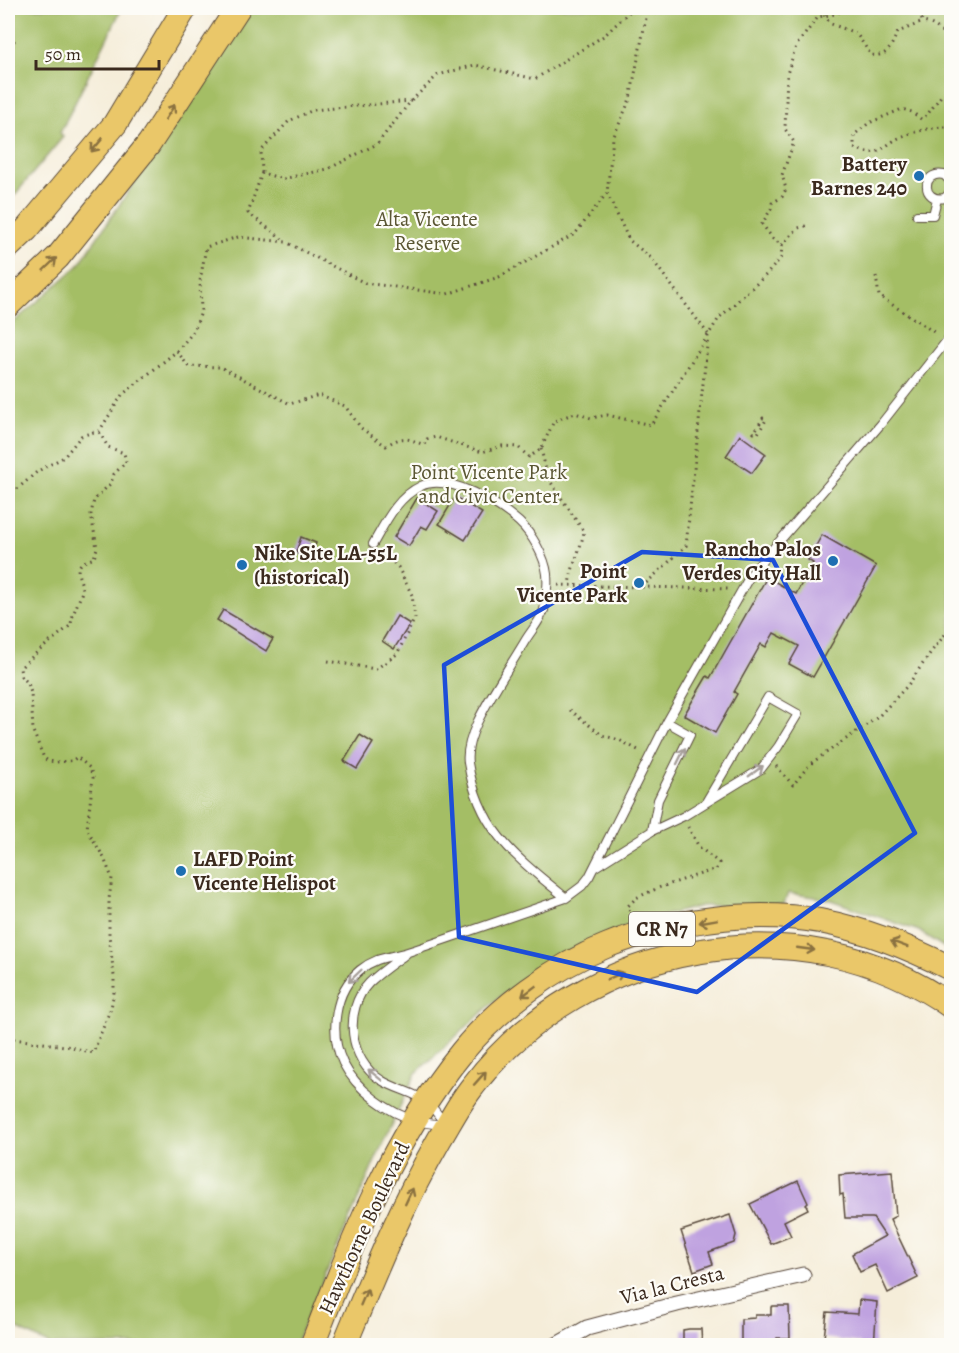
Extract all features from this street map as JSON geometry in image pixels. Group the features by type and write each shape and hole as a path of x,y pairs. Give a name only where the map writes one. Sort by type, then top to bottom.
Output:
{"main road":[{"path":"8,247 27,229 115,124 185,8"},
{"path":"8,305 58,257 149,144 238,8"},
{"name":"Hawthorne Boulevard","path":"312,1346 342,1266 380,1184 437,1085 463,1050 504,1010 553,973 606,946 653,931 718,919 770,916 819,921 868,933 900,944 951,969"},
{"name":"Hawthorne Boulevard","path":"344,1346 411,1191 473,1086 506,1049 545,1013 586,988 640,965 689,951 743,946 806,948 868,963 906,978 951,1007"}],"street":[{"name":"Via la Cresta","path":"555,1346 587,1328 677,1304 803,1275"}],"lane":[{"path":"951,183 948,177 940,174 929,179 928,192 937,199 945,198 951,192"},
{"path":"917,215 933,215 937,199"},
{"path":"448,1126 421,1111 394,1111 360,1086 349,1074 342,1060 336,1036 337,1010 346,984 357,972 375,959 407,953 566,898 582,886 668,722 751,574 881,424 949,337"},
{"path":"373,544 406,494 423,484 445,484 462,488 484,498 519,522 528,532 543,559 547,573 548,592 543,612 481,714 471,735 467,760 475,792 488,822 501,841 519,860 566,898"},
{"path":"593,868 652,831 706,802 761,769 798,714 768,697 706,802"},
{"path":"652,831 658,800 690,735 668,722"},
{"path":"407,953 369,983 358,998 354,1014 355,1049 368,1070 421,1111 448,1126"}],"path":[{"path":"262,173 283,179 328,169 377,144 411,101 438,75 475,65 535,79 605,35 633,8"},
{"path":"642,587 686,546 708,334 651,258 629,240 607,193 613,138 630,99 648,8"},
{"path":"782,245 762,224 772,203 782,197 786,189 782,175 794,142 785,129 787,74 796,46 818,17 836,14 845,8"},
{"path":"916,8 923,22"},
{"path":"824,15 831,24 856,33 871,55 879,56 888,52 898,32 923,22 933,24 944,33 951,46"},
{"path":"8,45 14,41 8,59"},
{"path":"951,92 949,98 951,105"},
{"path":"951,92 941,96 927,115 921,119 912,112 902,109 869,123 854,135 854,148 869,154 884,149 899,138 942,126 951,127"},
{"path":"411,101 313,110 289,121 261,151 262,173 248,213 286,242 365,283 447,294 499,276 575,234 607,193"},
{"path":"569,585 584,532 548,478 542,450 554,421 575,413 591,418 607,415 651,425 719,318 781,258 782,245 798,228 808,225"},
{"path":"8,497 38,471 64,457 81,436 100,430 122,395 177,351 194,332 201,312 200,282 206,247 238,237 286,242"},
{"path":"876,276 879,296 949,337"},
{"path":"177,351 188,366 221,367 290,404 319,395 345,406 361,428 386,446 398,438 424,445 428,440 436,437 482,452 502,446 518,447 529,457 542,450"},
{"path":"753,432 763,418 766,420 757,435"},
{"path":"8,1041 14,1039 72,1047 93,1053 111,1008 114,976 109,935 109,899 112,878 104,858 87,829 93,778 90,768 77,757 72,761 56,762 44,758 33,731 31,693 28,683 21,676 20,668 71,625 72,615 82,591 79,567 82,563 94,558 97,548 91,514 94,501 126,462 124,453 108,447 98,430"},
{"path":"328,661 376,669 397,654 415,618 412,595 398,567 373,544"},
{"path":"547,584 741,590"},
{"path":"769,758 793,785 810,764 878,717 908,685 951,626"},
{"path":"570,710 602,735 627,744 650,757"},
{"path":"631,918 628,906 636,898 680,880 711,872 719,866 715,858 707,855 699,847 688,827"}],"highlighted area":[{"path":"642,552 773,560 915,833 697,992 459,937 444,665"}],"green space":[{"path":"8,8 122,8 60,133 63,137 8,203"},
{"name":"Point Vicente Park and Civic Center","path":"253,8 951,8 951,952 919,931 828,899 788,893 784,904 701,906 632,924 563,954 497,999 416,1073 385,1138 295,1345 50,1345 8,1324 8,327 78,266"}],"building":[{"path":"740,435 766,454 752,473 726,456"},
{"path":"455,497 482,513 465,540 439,524"},
{"path":"417,498 438,511 427,529 421,526 409,546 394,537"},
{"path":"822,535 876,566 813,677 789,664 799,646 774,633 766,647 761,644 734,692 737,694 715,733 684,715 707,676 710,678 767,577 796,594 813,563 808,560"},
{"path":"301,537 316,543 311,558 296,552"},
{"path":"223,610 273,639 266,651 217,620"},
{"path":"397,616 410,624 394,649 382,641"},
{"path":"360,735 373,743 357,769 344,761"},
{"path":"892,1171 896,1216 890,1219 918,1278 888,1293 875,1265 860,1272 852,1254 885,1236 873,1218 845,1218 839,1175"},
{"path":"798,1181 808,1203 806,1205 808,1209 784,1221 791,1236 771,1244 750,1204"},
{"path":"730,1215 736,1235 734,1243 709,1252 713,1264 694,1271 681,1231"},
{"path":"859,1300 877,1302 874,1346 859,1346 860,1343 824,1338 827,1312 858,1314"},
{"path":"773,1306 789,1306 790,1338 777,1338 777,1344 741,1344 741,1319 755,1318 755,1315 771,1315"},
{"path":"701,1329 702,1346 683,1346 683,1330"}],"place":[{"name":"Battery Barnes 240","path":"919,176"},
{"name":"Rancho Palos Verdes City Hall","path":"833,561"},
{"name":"Nike Site LA-55L (historical)","path":"242,565"},
{"name":"Point Vicente Park","path":"639,583"},
{"name":"LAFD Point Vicente Helispot","path":"181,871"}],"park label":[{"name":"Alta Vicente Reserve","path":"427,231"}]}
